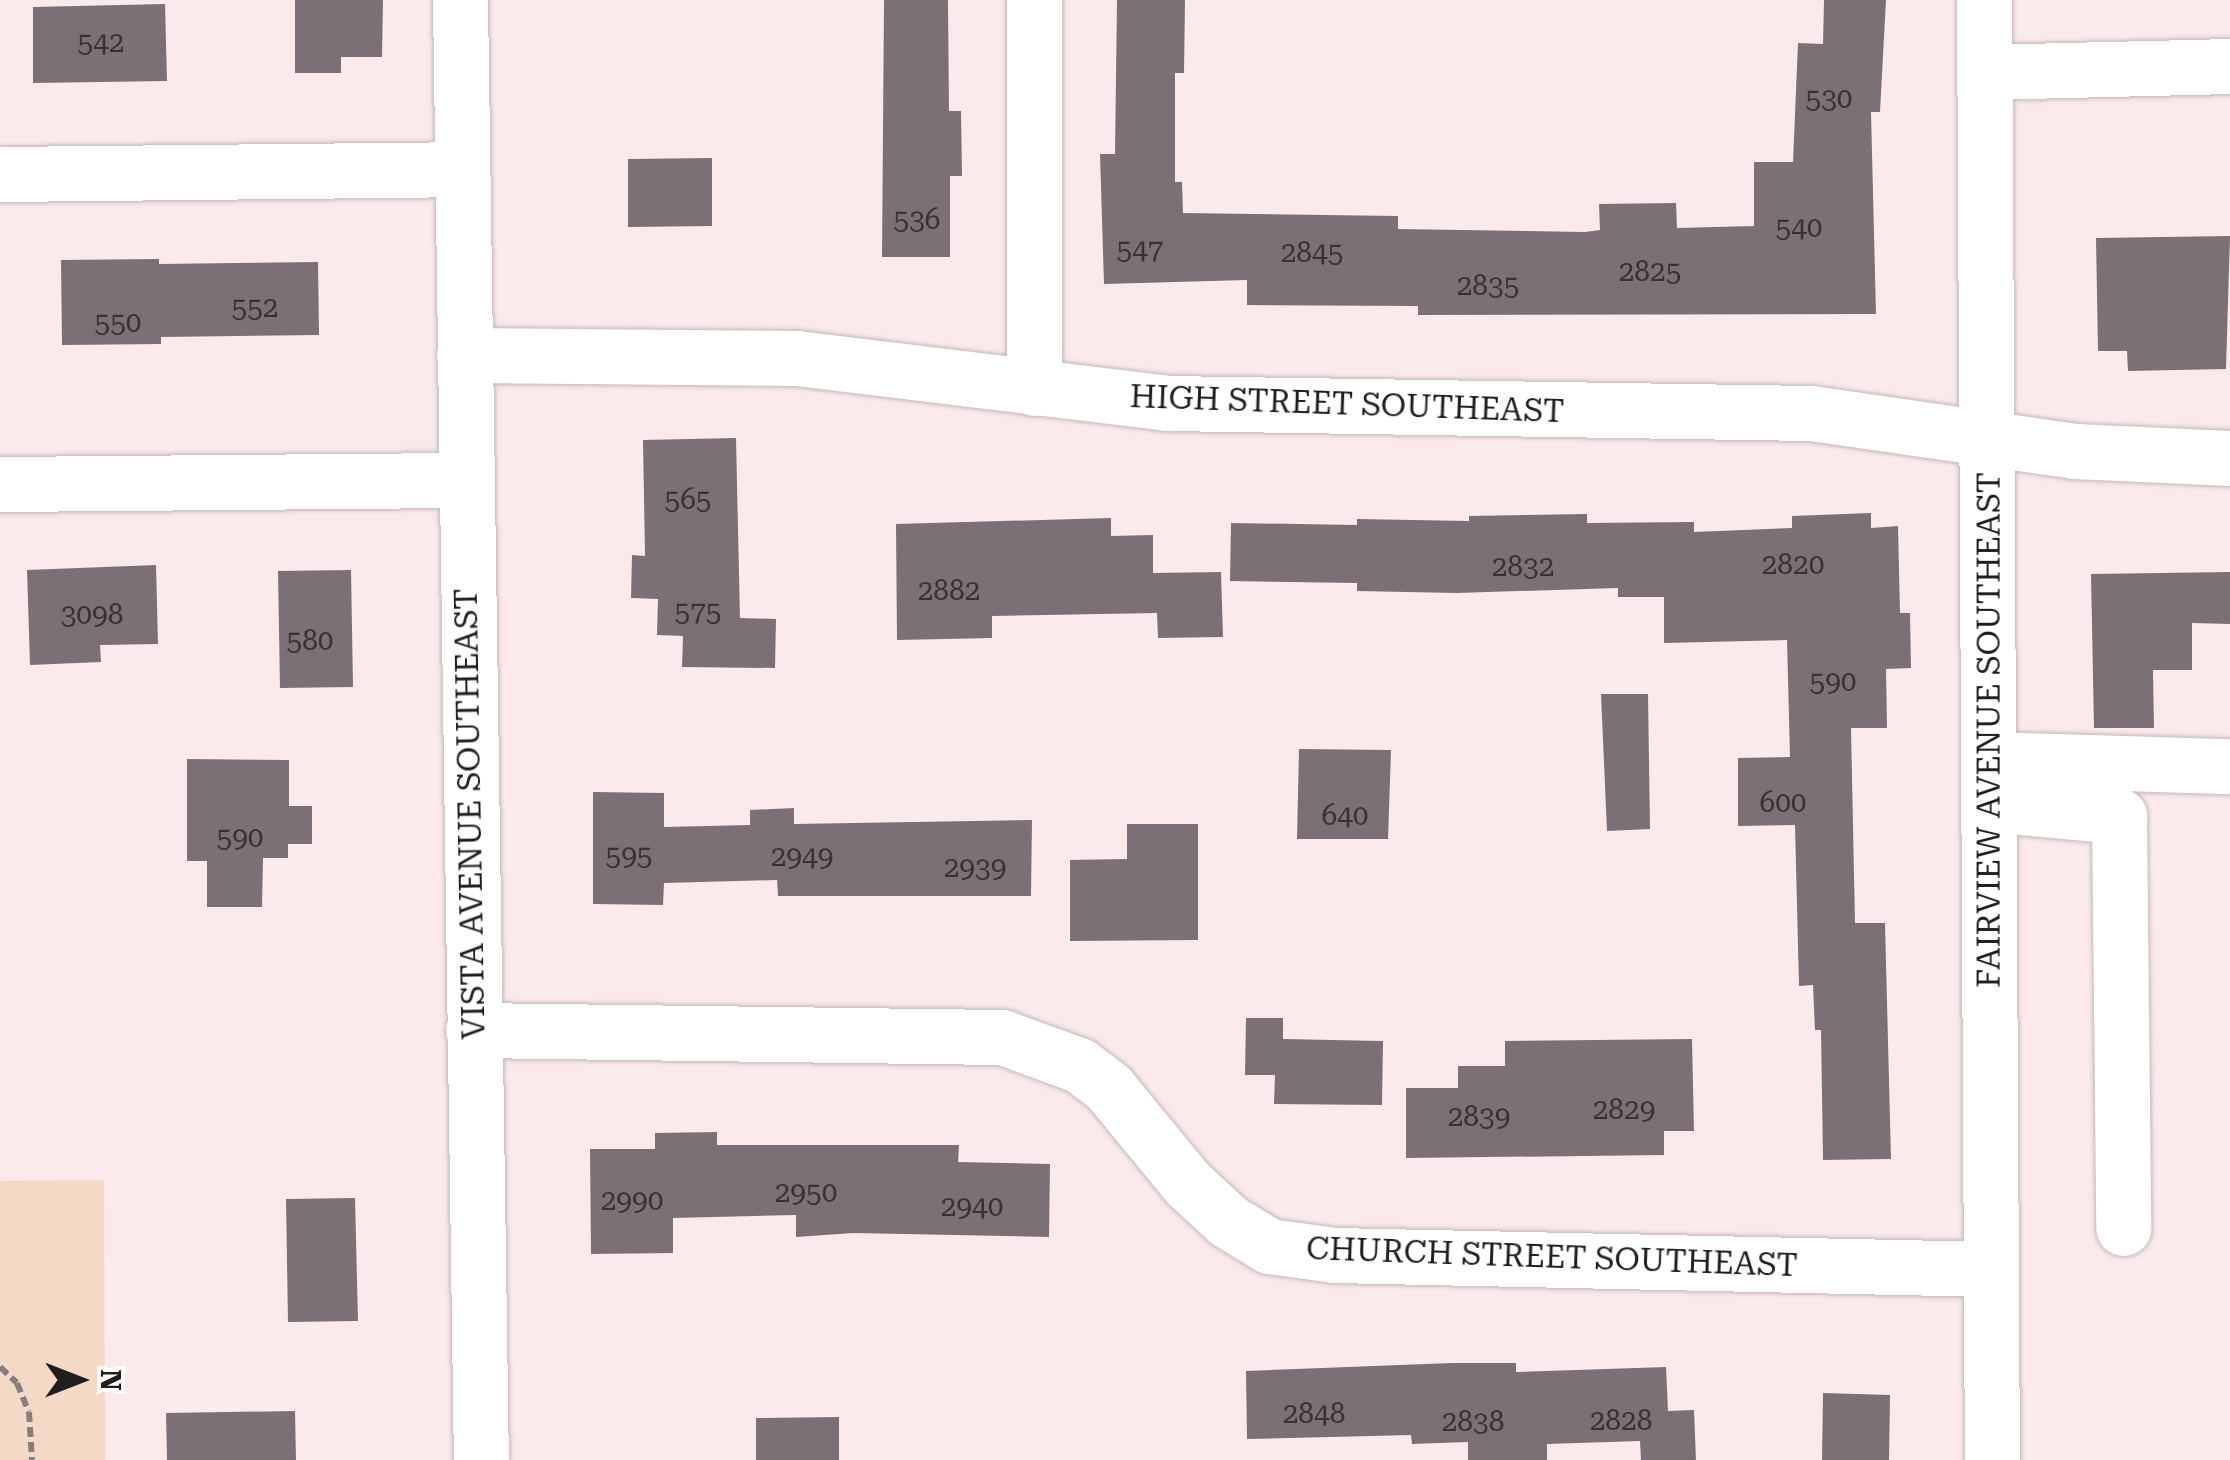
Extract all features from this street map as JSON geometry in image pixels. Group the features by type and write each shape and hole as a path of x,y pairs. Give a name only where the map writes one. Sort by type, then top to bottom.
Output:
{"street":[{"name":"VISTA AVENUE SOUTHEAST","path":"460,0 481,1460"},
{"path":"1034,0 1034,388"},
{"name":"FAIRVIEW AVENUE SOUTHEAST","path":"1984,0 1992,1460"},
{"path":"1985,72 2230,66"},
{"path":"0,174 462,169"},
{"name":"HIGH STREET SOUTHEAST","path":"464,355 740,354 872,366 1167,403 1332,409 1811,413 2075,451 2230,458"},
{"path":"0,484 466,480"},
{"path":"1989,782 2230,766"},
{"path":"1989,782 2119,816 2123,1228"},
{"name":"CHURCH STREET SOUTHEAST","path":"473,1030 1002,1037 1078,1065 1108,1088 1187,1184 1228,1221 1269,1246 1334,1255 1991,1269"}],"path":[{"path":"0,1367 17,1383 26,1403 32,1460"}],"shaded area":[{"path":"104,1180 105,1460 0,1460 0,1181"}],"building":[{"path":"295,0 383,0 382,57 341,57 341,73 295,73"},
{"path":"884,0 948,0 949,111 961,111 962,176 950,176 950,257 882,257"},
{"path":"1117,0 1185,0 1184,73 1175,73 1175,182 1182,182 1183,213 1398,216 1398,229 1585,232 1600,230 1599,204 1676,203 1677,228 1754,226 1754,162 1793,162 1798,43 1823,44 1824,0 1886,0 1880,112 1871,112 1876,314 1418,315 1418,306 1247,305 1247,280 1104,284 1100,154 1115,154"},
{"path":"165,4 167,81 33,83 33,7"},
{"path":"712,158 712,226 628,227 628,159"},
{"path":"2230,236 2226,369 2128,371 2127,351 2098,351 2096,238"},
{"path":"159,259 159,264 318,262 319,335 161,337 161,344 62,345 61,260"},
{"path":"736,438 740,618 776,619 775,668 682,667 683,636 657,635 658,599 631,598 632,555 645,556 643,440"},
{"path":"1871,513 1871,528 1898,526 1900,613 1910,613 1911,668 1886,669 1887,728 1851,728 1855,923 1885,923 1891,1159 1823,1160 1821,1030 1815,1030 1813,985 1799,986 1795,825 1738,826 1738,758 1790,757 1787,640 1664,643 1664,597 1618,597 1618,588 1457,593 1357,591 1357,583 1230,581 1231,523 1357,525 1357,519 1469,521 1469,516 1587,514 1587,523 1694,522 1694,532 1792,528 1792,516"},
{"path":"1111,518 1111,536 1153,535 1153,573 1221,572 1223,637 1158,638 1157,613 992,616 992,638 897,640 896,524"},
{"path":"156,565 158,644 100,645 101,662 30,665 27,570"},
{"path":"351,570 353,687 280,688 278,571"},
{"path":"2230,572 2230,624 2192,623 2192,670 2153,670 2154,728 2094,728 2091,574"},
{"path":"1601,694 1648,694 1650,829 1607,831"},
{"path":"1299,749 1391,750 1388,839 1297,839"},
{"path":"187,759 289,760 289,806 312,806 312,844 288,844 288,858 263,858 262,907 207,907 207,861 187,861"},
{"path":"593,792 664,793 664,827 750,825 750,810 794,808 794,824 1032,820 1031,896 778,896 777,880 664,883 663,905 593,904"},
{"path":"1127,824 1198,824 1198,940 1070,941 1070,860 1127,859"},
{"path":"1246,1018 1283,1018 1283,1039 1383,1041 1382,1105 1274,1104 1275,1075 1245,1075"},
{"path":"1692,1039 1694,1131 1664,1131 1664,1155 1406,1158 1406,1088 1458,1088 1458,1066 1505,1066 1505,1041"},
{"path":"717,1132 717,1145 959,1145 958,1162 1050,1164 1049,1237 853,1233 796,1237 796,1215 673,1218 673,1253 591,1254 590,1149 655,1149 655,1133"},
{"path":"355,1198 358,1321 288,1322 286,1199"},
{"path":"1516,1363 1516,1372 1666,1367 1668,1411 1694,1410 1696,1460 1641,1460 1640,1441 1547,1444 1547,1460 1468,1460 1468,1442 1412,1444 1411,1435 1247,1439 1246,1371"},
{"path":"1823,1393 1890,1395 1889,1460 1822,1460"},
{"path":"295,1411 296,1460 167,1460 166,1413"},
{"path":"839,1417 839,1460 756,1460 756,1418"}]}
